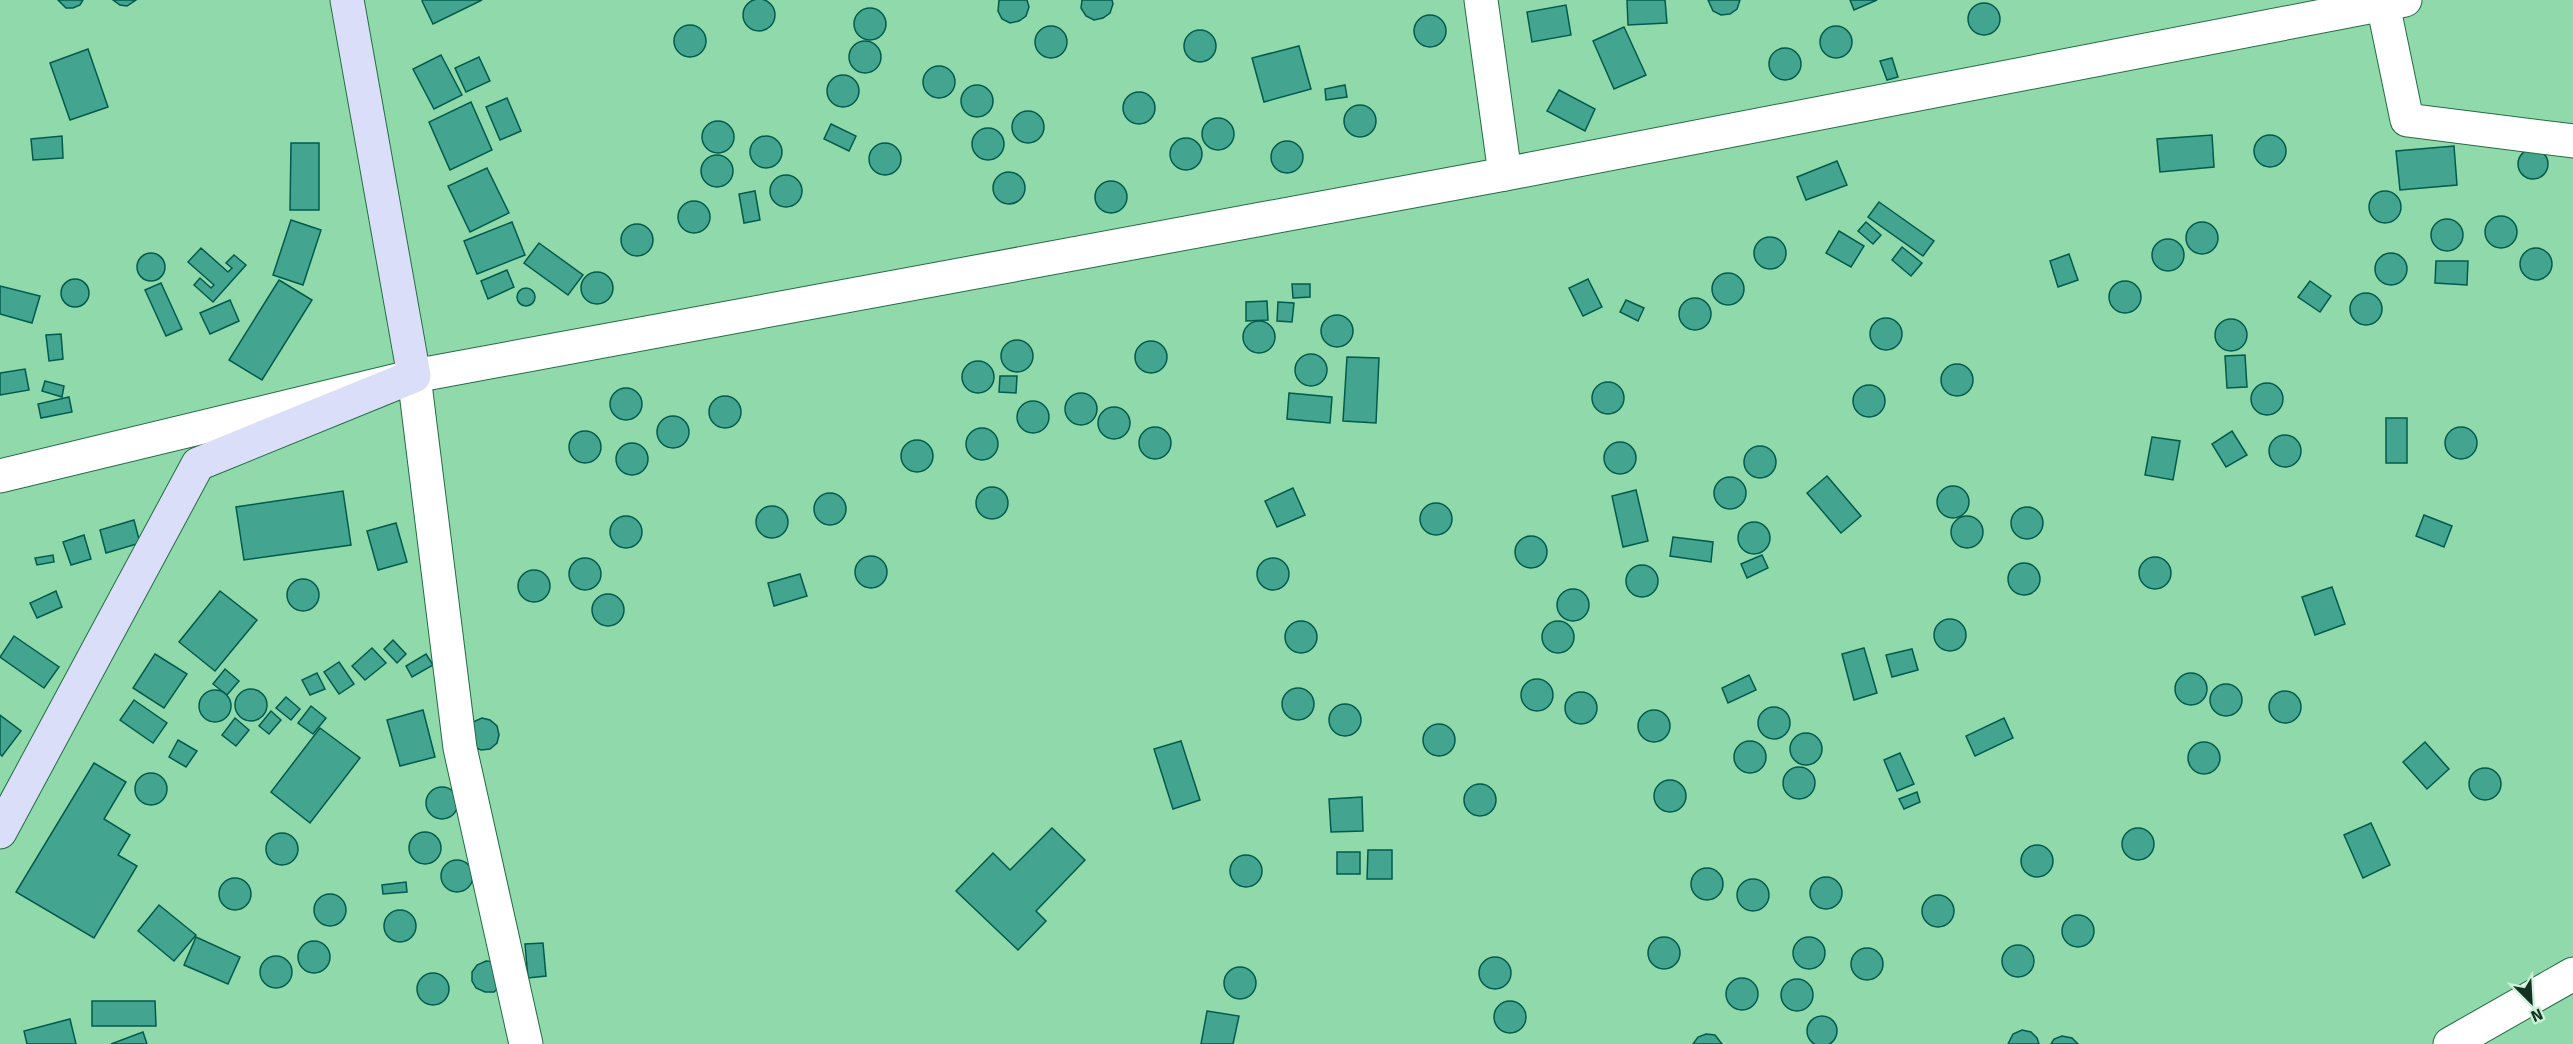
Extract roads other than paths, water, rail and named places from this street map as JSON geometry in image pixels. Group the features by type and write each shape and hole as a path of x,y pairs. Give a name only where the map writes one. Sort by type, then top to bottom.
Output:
{"street":[{"path":"347,0 414,376 460,748 526,1044"},
{"path":"1481,0 1505,174"},
{"path":"0,476 414,376 1505,174 2394,2 2408,120 2573,141"},
{"path":"0,832 198,464 414,376"},
{"path":"2450,1044 2573,974"}]}
